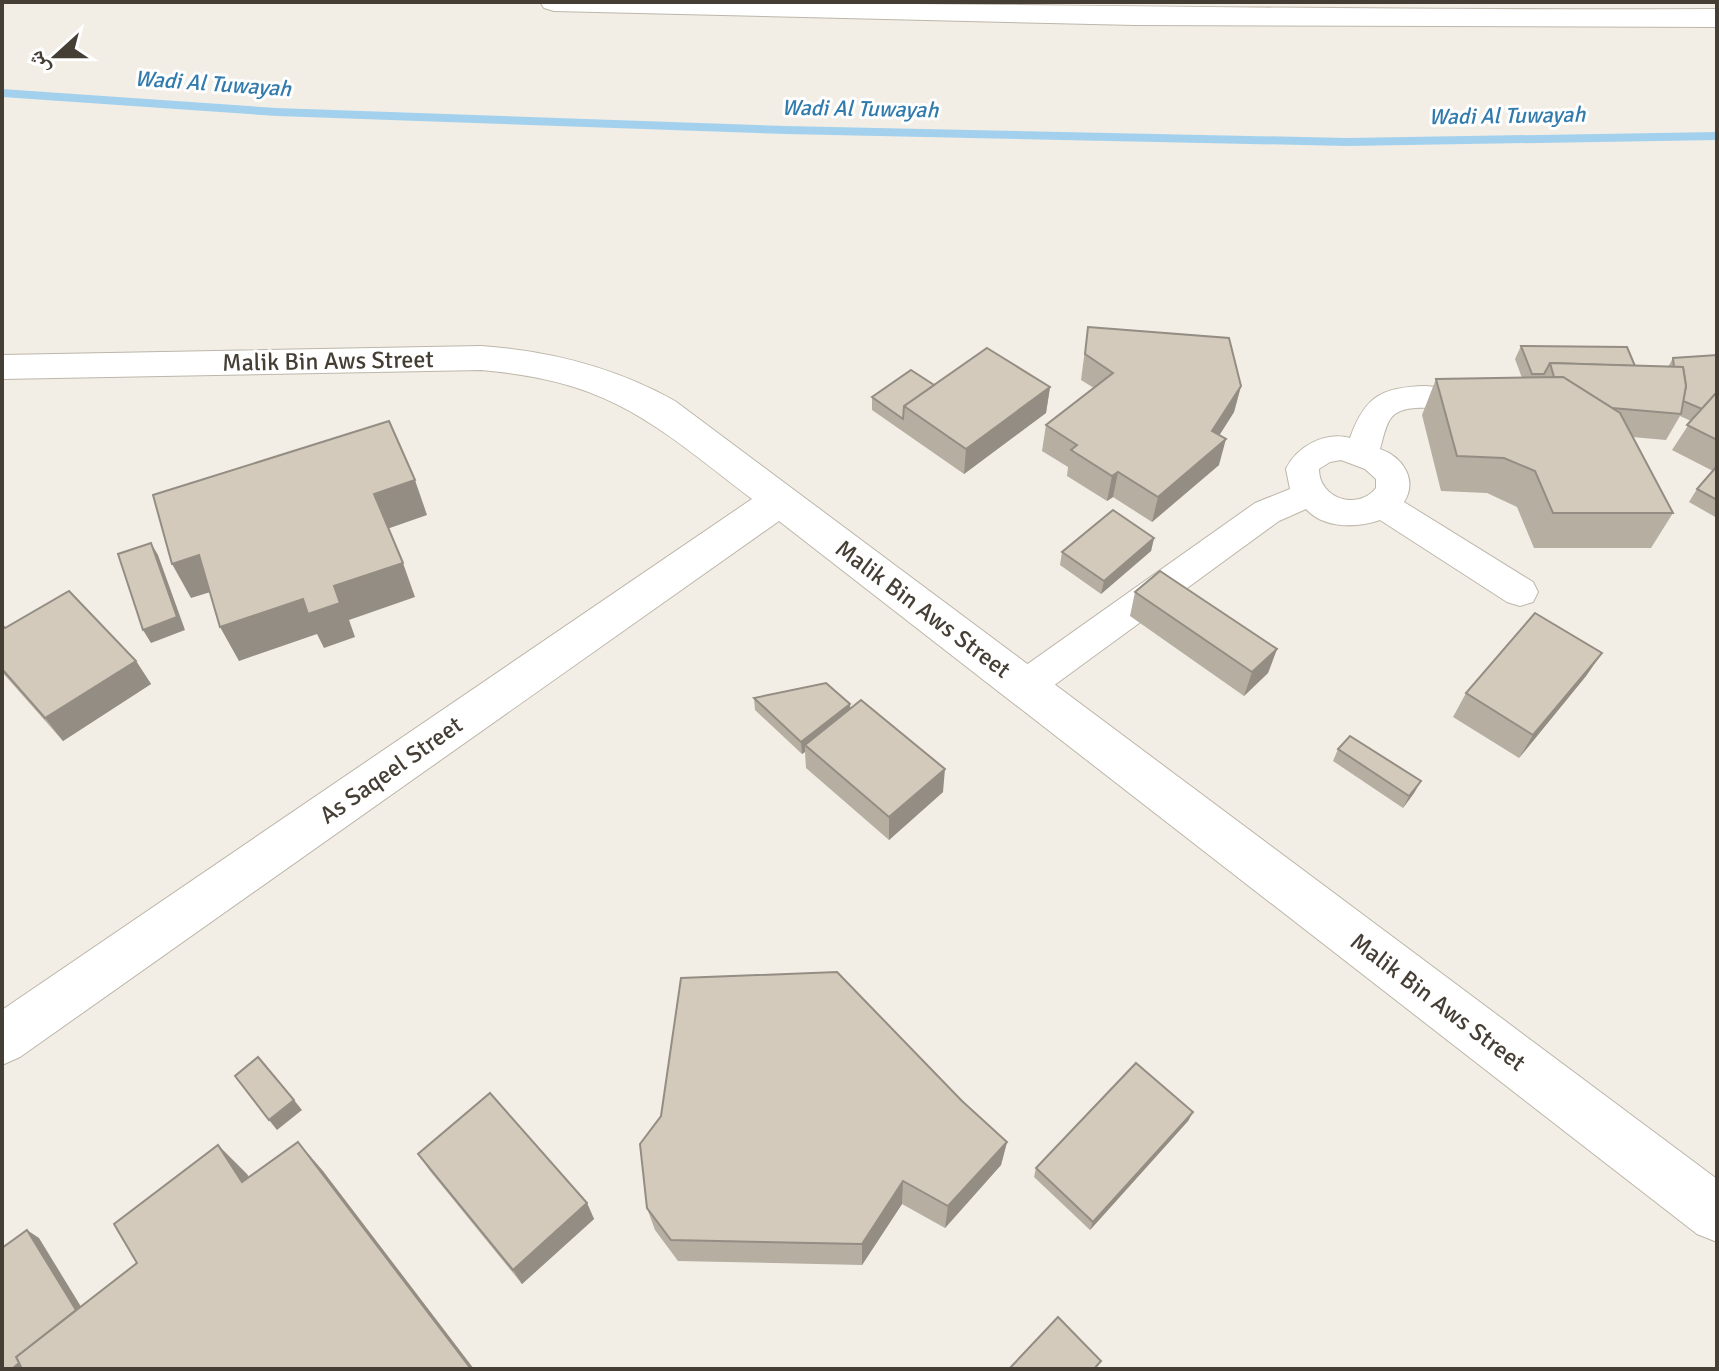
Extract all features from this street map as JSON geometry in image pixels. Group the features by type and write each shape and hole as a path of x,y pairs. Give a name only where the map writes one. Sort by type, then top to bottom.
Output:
{"street":[{"path":"554,2 1405,11 1717,18"},
{"name":"Malik Bin Aws Street","path":"2,367 481,358 548,364 597,377 631,391 662,410 1717,1214"},
{"name":"As Saqeel Street","path":"2,1040 780,500"}],"lane":[{"path":"1362,452 1377,413 1388,403 1399,399 1514,403"},
{"path":"1343,448 1362,452 1378,460 1389,471 1395,484 1392,496 1384,506 1371,512 1347,512 1322,503 1310,494 1303,480 1303,467 1311,456 1326,449 1343,448"},
{"path":"1025,686 1267,512 1310,494"},
{"path":"1384,506 1520,592"}],"building":[{"path":"1088,327 1229,338 1241,386 1212,431 1226,439 1158,497 1118,472 1112,476 1071,450 1077,445 1046,425 1113,373 1085,354"},
{"path":"1521,346 1627,347 1635,366 1550,363 1544,374 1532,374"},
{"path":"987,348 1050,387 966,449 904,406"},
{"path":"1717,355 1717,392 1702,409 1683,401 1686,386 1683,367 1674,367 1673,358"},
{"path":"1550,363 1683,367 1686,386 1681,414 1612,408 1563,377 1554,377"},
{"path":"911,370 934,385 904,406 903,419 872,397"},
{"path":"1563,377 1620,413 1673,513 1553,513 1535,471 1504,458 1457,456 1436,379"},
{"path":"1717,392 1717,440 1687,425"},
{"path":"389,421 415,480 374,494 403,563 334,586 340,603 308,614 303,599 220,627 199,555 172,564 153,495"},
{"path":"1717,466 1717,500 1697,489"},
{"path":"1113,510 1154,538 1104,581 1062,552"},
{"path":"151,543 177,617 143,630 118,554"},
{"path":"1160,571 1277,649 1252,672 1135,592"},
{"path":"69,591 136,661 45,718 2,669 2,625 5,628"},
{"path":"1535,613 1602,653 1533,735 1466,693"},
{"path":"826,683 850,704 801,742 754,698"},
{"path":"861,700 945,769 889,817 805,745"},
{"path":"1350,736 1421,781 1409,796 1338,749"},
{"path":"837,972 962,1101 1007,1142 948,1206 903,1181 862,1244 671,1240 647,1208 640,1144 661,1116 681,978"},
{"path":"258,1057 294,1100 269,1120 235,1076"},
{"path":"1136,1063 1193,1112 1093,1222 1036,1168"},
{"path":"490,1093 587,1203 513,1270 418,1154"},
{"path":"298,1142 471,1369 22,1369 16,1357 137,1263 114,1224 218,1145 242,1182"},
{"path":"27,1230 76,1310 16,1357 19,1363 12,1369 2,1369 2,1248"},
{"path":"1058,1317 1101,1361 1094,1369 1009,1369"}],"waterway":[{"name":"Wadi Al Tuwayah","path":"2,93 277,112 785,130 1347,142 1717,136"}]}
